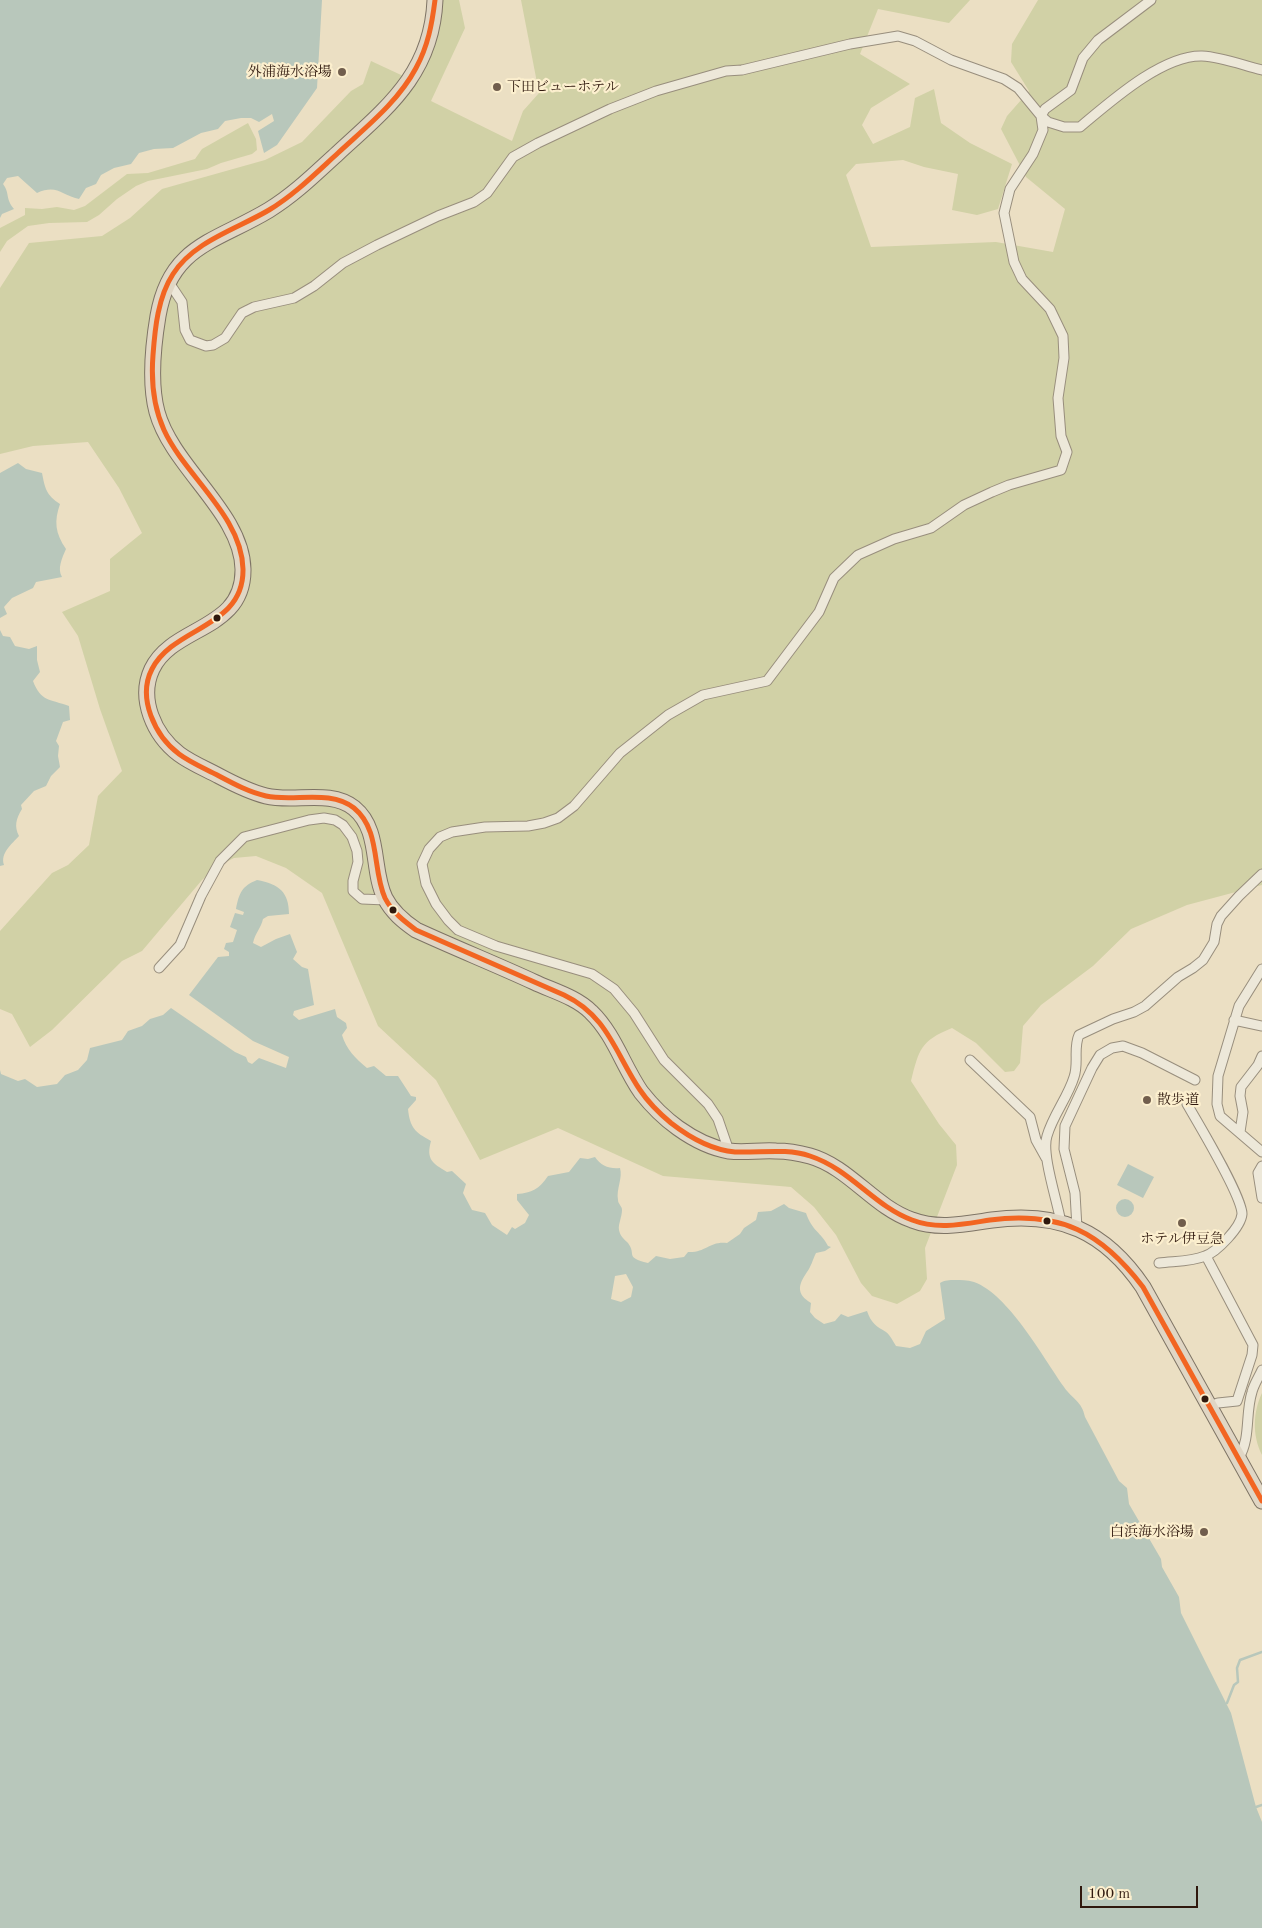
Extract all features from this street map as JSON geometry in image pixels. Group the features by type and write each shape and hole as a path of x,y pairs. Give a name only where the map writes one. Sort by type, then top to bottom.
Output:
{"highway":[{"path":"435,0 433,24 422,59 411,79 388,106 292,195 267,211 193,251 179,265 168,281 163,293 158,317 153,381 157,414 171,442 233,533 243,571 241,587 235,600 226,612 215,621 170,647 157,660 150,673 147,688 148,706 159,734 180,755 240,787 265,796 283,799 323,797 351,805 362,815 371,834 378,876 386,900 397,916 416,930 581,1003 603,1025 641,1091 659,1113 679,1129 698,1140 729,1151 776,1150 811,1156 828,1164 902,1216 928,1225 946,1226 1032,1217 1077,1228 1109,1247 1129,1267 1143,1287 1262,1501"}],"street":[{"path":"729,1151 718,1119 708,1104 664,1060 634,1013 614,989 592,974 496,946 458,930 436,904 426,884 422,864 429,849 440,837 452,832 484,827 528,826 558,818 574,806 620,753 668,715 703,695 767,681 818,612 834,578 858,555 894,539 931,528 964,505 992,492 1009,485 1061,470 1067,452 1061,436 1058,398 1064,358 1063,336 1050,309 1022,279 1014,262 1004,219 1010,189 1033,154 1043,130 1041,116 1045,109 1071,90 1083,58 1098,40 1151,0"},
{"path":"168,281 182,302 185,330 190,340 206,346 213,345 225,338 242,313 294,298 314,286 343,264 377,245 438,216 474,202 487,193 513,156 610,108 676,85 726,71 742,70 850,44 898,36 914,41 950,60 1004,80 1018,88 1048,122 1064,127 1080,127 1140,80 1173,62 1188,57 1214,57 1262,70"},
{"path":"159,968 180,945 201,896 220,861 244,837 309,820 324,818 335,820 343,825 352,837 357,851 358,862 353,881 353,892 362,899 386,900"},
{"path":"1061,1223 1048,1162 1046,1138 1074,1077 1076,1046 1079,1035 1113,1019 1134,1012 1203,960 1214,942 1217,924 1221,916 1262,874"},
{"path":"1262,969 1239,1006 1234,1020 1218,1076 1217,1104 1220,1116 1262,1152"},
{"path":"1234,1020 1262,1026"},
{"path":"1077,1228 1075,1193 1064,1149 1065,1126 1100,1055 1112,1048 1123,1046 1142,1053 1195,1080"},
{"path":"1240,1132 1243,1112 1240,1096 1241,1087 1258,1065 1262,1056"},
{"path":"970,1060 1030,1117 1036,1140 1048,1162"},
{"path":"1159,1262 1206,1256 1238,1227 1242,1214 1241,1208 1213,1150 1187,1104"},
{"path":"1262,1166 1258,1173 1262,1198"},
{"path":"1206,1256 1253,1345 1252,1355 1237,1402 1218,1403 1209,1406"},
{"path":"1239,1458 1244,1449 1247,1436 1252,1392 1262,1370"}],"green space":[{"path":"441,0 459,0 465,28 431,101 512,141 523,111 539,93 521,0 970,0 949,23 878,9 860,54 910,84 871,108 862,125 873,144 910,127 915,98 934,89 941,123 970,143 1012,164 998,209 977,215 952,210 958,174 924,167 903,160 856,164 846,175 871,247 996,242 1053,252 1065,209 1026,177 1001,129 1007,116 1029,91 1011,62 1012,44 1038,0 1262,0 1262,885 1187,905 1131,929 1093,966 1041,1005 1023,1026 1020,1063 1014,1071 1005,1072 976,1043 952,1028 927,1042 916,1061 911,1081 939,1124 956,1145 957,1165 925,1248 927,1279 920,1291 897,1304 872,1296 861,1283 836,1235 814,1207 791,1187 663,1176 558,1128 480,1160 436,1080 378,1026 322,893 286,868 256,856 234,858 218,866 202,880 142,951 122,961 52,1030 30,1047 12,1014 0,1009 0,931 52,873 68,865 89,845 98,796 122,771 100,709 78,636 62,612 110,591 110,559 142,533 119,488 88,442 33,446 0,454 0,288 29,243 102,236 130,218 162,189 265,160 302,142 351,91 363,84 371,61 414,81 431,52"},
{"path":"248,123 256,139 257,150 252,154 207,169 148,181 136,186 87,222 49,223 28,226 7,241 0,252 0,228 25,215 25,208 42,209 57,207 74,210 85,206 127,174 148,173 195,159 202,149"},
{"path":"1262,1393 1262,1455 1255,1432 1255,1416"}],"shaded area":[{"path":"0,0 322,0 317,88 277,145 264,153 258,131 274,121 272,114 259,122 251,118 225,121 218,129 201,133 173,148 154,149 139,153 131,164 114,168 101,175 96,184 86,188 79,199 54,190 37,193 18,176 7,178 3,184 9,202 14,209 2,214 0,218"},
{"path":"18,463 26,469 42,473 47,491 60,504 56,521 60,538 66,549 60,567 62,577 36,582 33,588 12,598 4,607 7,614 0,618 0,473"},
{"path":"0,630 3,636 10,637 15,646 29,649 37,646 37,660 40,672 33,681 36,688 47,699 69,706 70,720 63,722 56,741 59,746 60,767 51,776 46,786 34,791 21,805 22,809 16,822 19,836 7,849 3,861 4,865 0,866"},
{"path":"257,880 277,887 285,895 289,906 289,914 268,916 263,919 253,943 261,947 290,934 297,952 293,959 302,967 308,969 314,1005 294,1011 293,1015 299,1020 335,1009 337,1017 346,1023 347,1028 342,1035 346,1045 355,1057 367,1068 374,1066 386,1076 398,1076 411,1096 416,1097 416,1100 408,1109 410,1121 417,1132 431,1141 429,1152 434,1163 447,1172 452,1171 466,1184 463,1193 472,1210 485,1213 492,1225 507,1235 512,1227 515,1229 525,1223 529,1215 517,1200 517,1194 535,1190 548,1176 569,1172 580,1158 588,1159 595,1157 606,1166 620,1168 618,1201 622,1210 619,1230 621,1236 628,1243 633,1257 641,1261 648,1263 656,1256 670,1259 684,1257 688,1252 727,1243 756,1220 758,1212 771,1211 784,1204 789,1208 806,1213 814,1228 828,1246 831,1247 816,1253 800,1285 801,1293 811,1303 810,1312 824,1324 835,1321 841,1314 848,1317 867,1311 872,1321 887,1333 896,1346 910,1348 920,1344 926,1331 945,1319 940,1283 951,1280 974,1282 987,1289 999,1299 1024,1328 1064,1387 1082,1407 1085,1417 1119,1481 1127,1488 1129,1504 1161,1559 1162,1567 1179,1597 1181,1613 1231,1713 1256,1807 1262,1822 1262,1928 0,1928 0,1070 1,1074 18,1081 25,1079 37,1087 57,1084 65,1075 78,1070 87,1060 90,1048 122,1040 128,1031 142,1026 150,1019 163,1015 171,1008 235,1052 246,1057 248,1062 252,1064 259,1058 286,1068 289,1057 253,1041 189,995 218,957 229,956 229,952 224,949 226,943 233,942 237,930 230,927 235,913 243,915 244,912 236,909 238,899 242,891","holes":["626,1274 633,1287 631,1297 621,1302 611,1299 615,1276"]},
{"path":"1128,1164 1154,1177 1143,1198 1117,1185"},
{"path":"1125,1199 1131,1202 1134,1208 1131,1214 1125,1217 1119,1214 1116,1208 1119,1202"}],"waterway":[{"path":"1227,1703 1234,1685 1238,1682 1237,1668 1240,1660 1262,1652"},
{"path":"1256,1807 1262,1805"}],"transit line":[{"path":"435,0 429,35 420,60 409,80 381,114 287,198 257,217 204,244 192,253 173,274 164,293 156,324 152,365 157,412 173,447 211,497 233,531 240,550 243,569 240,588 232,603 220,615 162,655 152,669 148,680 147,692 151,716 156,727 170,746 179,754 248,790 266,796 288,798 323,797 344,802 354,808 363,817 368,827 385,898 399,916 416,930 564,995 579,1004 591,1014 609,1036 631,1076 650,1103 671,1123 693,1138 709,1146 726,1151 783,1151 810,1156 850,1178 898,1214 922,1223 951,1225 1015,1218 1038,1219 1059,1223 1095,1239 1111,1252 1143,1287 1262,1501"}],"place":[{"name":"外浦海水浴場","path":"342,72"},
{"name":"下田ビューホテル","path":"497,87"},
{"name":"散歩道","path":"1147,1100"},
{"name":"ホテル伊豆急","path":"1182,1223"},
{"name":"白浜海水浴場","path":"1204,1532"}]}
